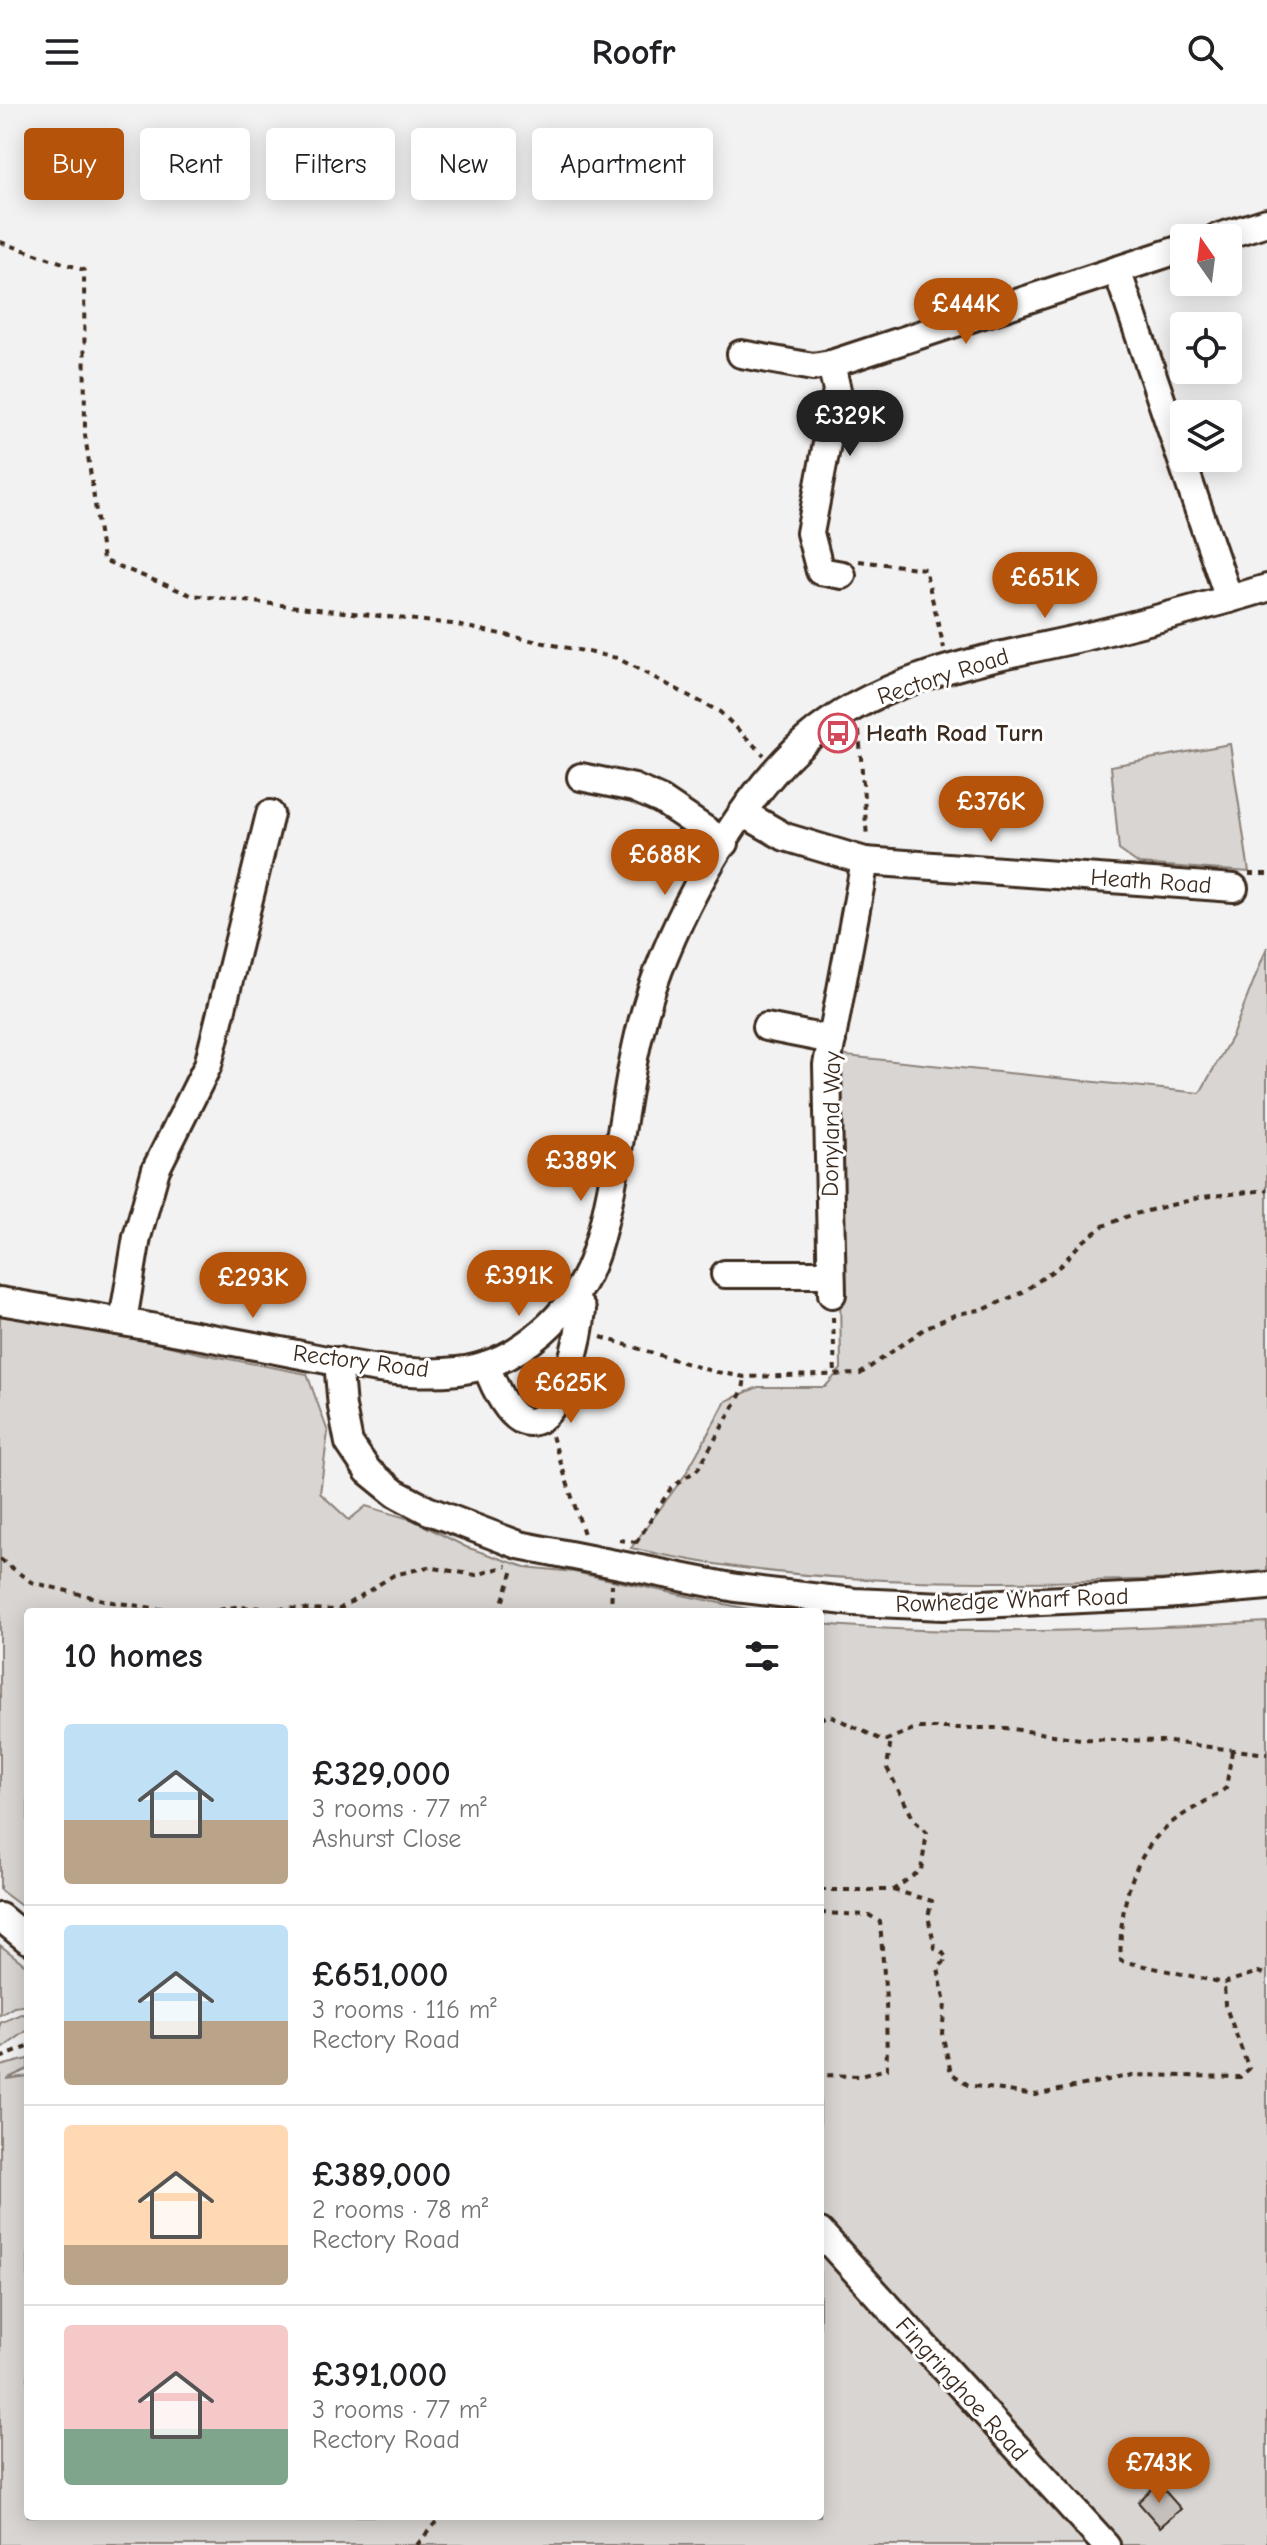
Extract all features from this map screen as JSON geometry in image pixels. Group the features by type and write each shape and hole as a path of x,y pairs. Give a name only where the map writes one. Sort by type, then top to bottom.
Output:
{"street":[{"path":"1242,230 1267,222"},
{"path":"741,354 813,367 831,364 1170,253"},
{"path":"1117,270 1229,599"},
{"path":"824,577 810,533 837,390 831,364"},
{"name":"Rectory Road","path":"0,1301 338,1361 419,1372 458,1371 486,1365 521,1348 548,1327 573,1298 594,1256 652,990 683,915 743,813 777,768 808,738 857,705 885,691 949,669 1267,588"},
{"path":"581,777 634,788 661,800 725,843"},
{"name":"Heath Road","path":"743,813 785,837 867,861 1234,888"},
{"path":"123,1321 137,1237 152,1183 208,1065 270,814"},
{"name":"Donyland Way","path":"832,1284 827,1065 867,861"},
{"path":"766,1027 832,1040"},
{"path":"725,1274 832,1284"},
{"path":"486,1365 505,1409 520,1418 533,1420 544,1415 555,1406 568,1380 582,1310 573,1298"},
{"name":"Rowhedge Wharf Road","path":"338,1361 349,1443 368,1471 395,1493 516,1554 617,1557 780,1594 854,1602 943,1606 1150,1596 1267,1586"},
{"path":"0,1917 24,1937"},
{"name":"Fingringhoe Road","path":"824,2236 1106,2545"}],"path":[{"path":"0,242 84,270 85,435 103,560 191,595 452,624 617,658 720,712 777,768"},
{"path":"824,577 851,560 925,569 949,669"},
{"path":"857,705 867,861"},
{"path":"580,1330 711,1371 745,1377 860,1374 927,1327 957,1314 985,1309 1023,1292 1061,1265 1080,1244 1103,1226 1131,1215 1203,1197 1267,1190"},
{"path":"832,1284 835,1376"},
{"path":"611,1608 617,1557 637,1542 671,1488 698,1469 743,1390 745,1377"},
{"path":"544,1415 585,1537"},
{"path":"617,1557 637,1542"},
{"path":"617,1557 637,1542"},
{"path":"341,1608 394,1575 428,1567 476,1575 516,1554"},
{"path":"500,1608 516,1554"},
{"path":"0,1559 31,1582 112,1602 153,1608"},
{"path":"229,1608 269,1608"},
{"path":"824,1712 884,1741 916,1728 1006,1728 1080,1739 1161,1741 1267,1754"},
{"path":"824,1717 829,1715"},
{"path":"891,1738 887,1768 914,1820 927,1833 921,1870 893,1890"},
{"path":"1232,1751 1226,1788 1160,1832 1144,1854 1127,1896 1119,1935 1121,1961 1224,1983 1258,1972 1267,1975"},
{"path":"824,1890 893,1890 932,1901 928,1916 935,1948 947,1959 938,1968 945,2004 942,2033 951,2073 968,2085 1035,2095 1132,2075 1240,2077 1249,2069 1225,2005 1224,1983"},
{"path":"824,1913 869,1915 880,1922 887,2069 860,2076 824,2075"},
{"path":"0,2058 24,2049"},
{"path":"417,2545 438,2520"}],"shaded area":[{"path":"1230,744 1249,872 1139,864 1119,850 1111,766"},
{"path":"1267,947 1267,1577 1033,1582 860,1579 744,1568 631,1548 685,1475 726,1401 758,1387 825,1387 841,1369 837,1055 1200,1093 1232,1036"},
{"path":"0,1311 58,1319 198,1353 307,1374 328,1432 320,1493 349,1520 366,1506 413,1520 466,1547 525,1567 574,1572 743,1608 24,1608 24,1908 0,1890"},
{"path":"1267,1622 1267,2545 0,2545 0,2066 24,2060 24,2071 6,2079 24,2077 24,2520 824,2520 824,1624 932,1630 1099,1630"},
{"path":"0,1945 24,1964 24,2006 0,2015"},
{"path":"24,2014 24,2033 0,2050 0,2023"}],"building":[{"path":"1158,2483 1181,2509 1160,2527 1138,2502"}],"place":[{"name":"Heath Road Turn","path":"838,733"}]}
